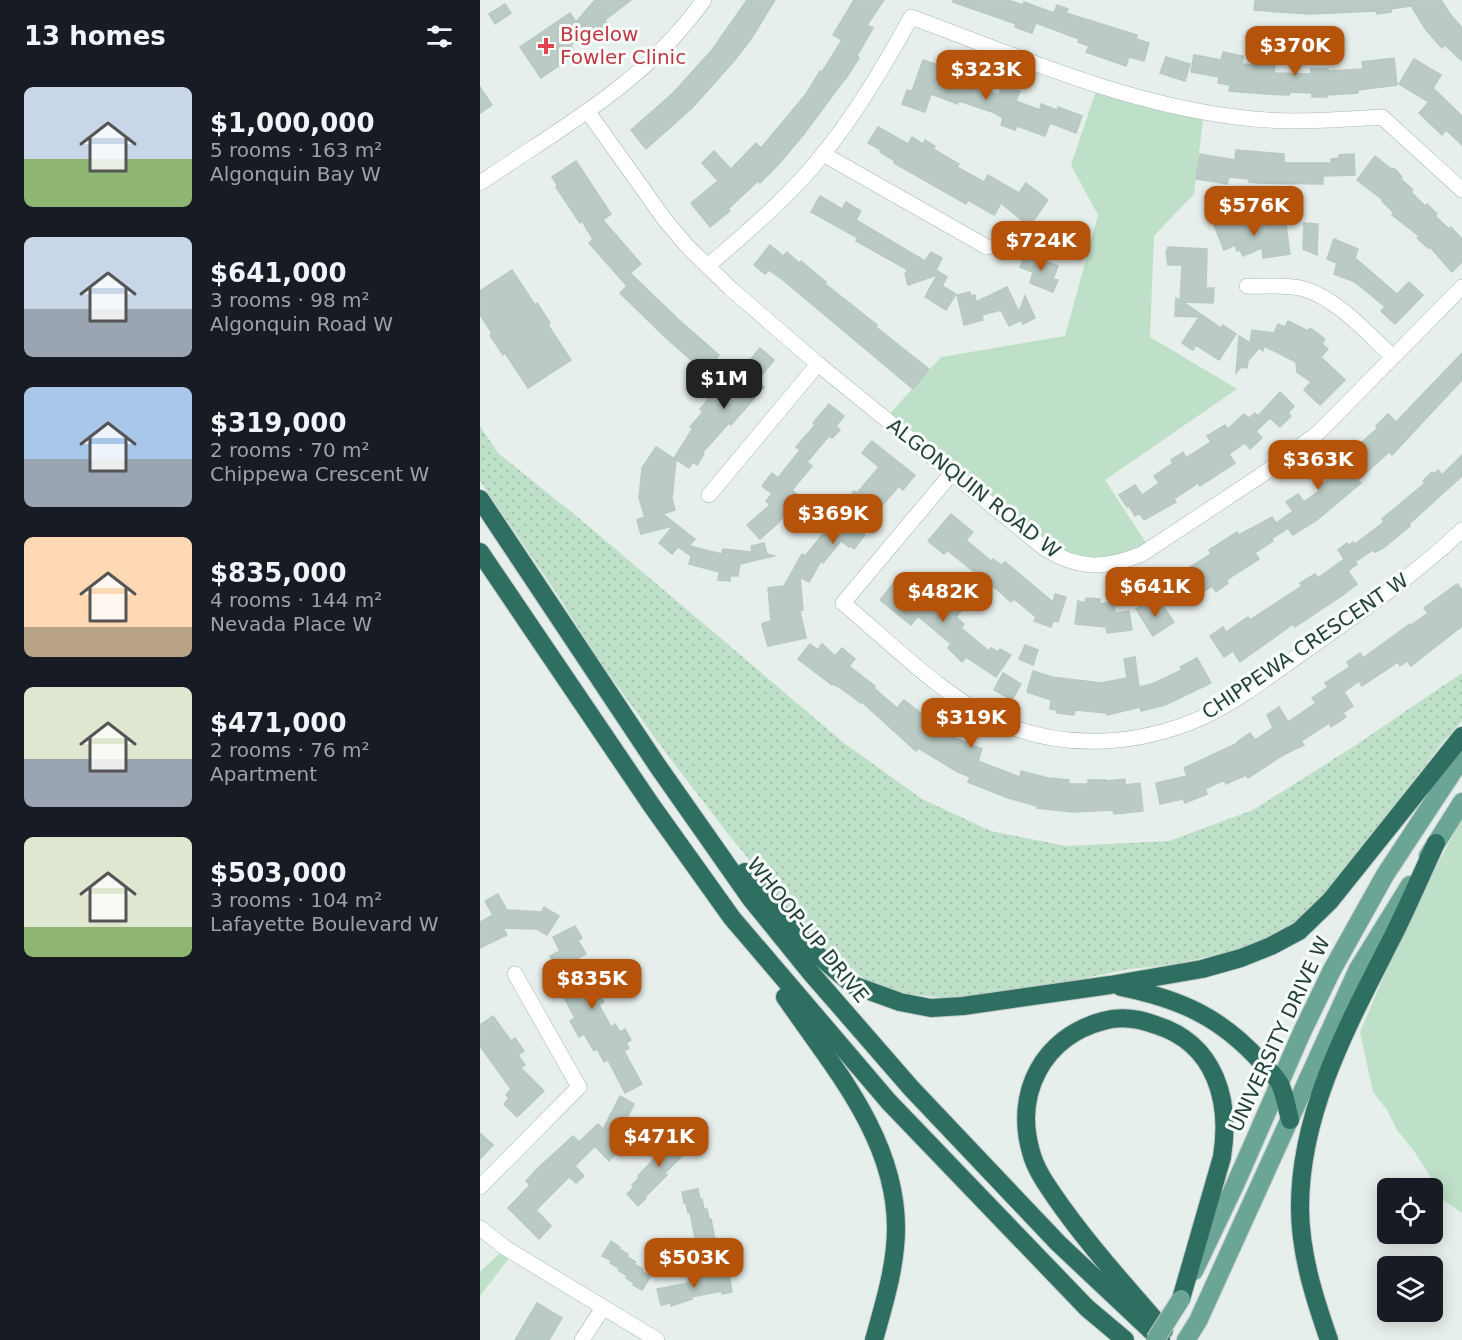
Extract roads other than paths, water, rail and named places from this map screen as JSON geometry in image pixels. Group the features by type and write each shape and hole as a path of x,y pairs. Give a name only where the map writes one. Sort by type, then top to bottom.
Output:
{"highway":[{"name":"WHOOP-UP DRIVE","path":"480,499 657,765 751,899 811,973 897,1072 1058,1243 1161,1340"},
{"path":"480,552 860,1107 879,1143 895,1203 896,1229 893,1262 874,1340"},
{"path":"657,765 811,949 853,985 900,1002 931,1008 963,1006 1110,985 1202,969 1241,958 1271,946 1299,931 1330,901 1462,736"},
{"path":"1329,1340 1314,1296 1302,1239 1300,1208 1305,1148 1315,1105 1343,1040 1436,843"},
{"path":"732,918 889,1102 1087,1308 1125,1340"},
{"path":"1110,985 1158,995 1191,1007 1223,1027 1256,1056 1279,1082 1290,1120"},
{"path":"1173,1340 1097,1253 1047,1186 1031,1154 1025,1120 1030,1086 1047,1056 1073,1033 1104,1020 1139,1019 1171,1029 1199,1050 1217,1079 1225,1110 1226,1136 1181,1299"}],"main road":[{"name":"UNIVERSITY DRIVE W","path":"1155,1340 1181,1299 1332,970 1380,884 1462,758"},
{"path":"1186,1340 1198,1321 1358,969 1462,802"}],"street":[{"path":"480,183 588,112 664,47 704,0"},
{"path":"708,265 759,221 824,154 879,76 911,17 1088,82 1174,107 1237,118 1277,121 1314,122 1382,117 1462,190"},
{"name":"ALGONQUIN ROAD W","path":"588,112 665,220 687,246 731,289 818,364 1044,548 1061,559 1080,564 1100,565 1121,562 1150,549 1292,454 1344,409 1462,287"},
{"path":"824,154 987,247"},
{"path":"1247,286 1302,289 1320,296 1339,308 1393,357"},
{"path":"709,495 818,364"},
{"name":"CHIPPEWA CRESCENT W","path":"952,473 843,603 950,693 976,710 1007,725 1069,740 1101,742 1136,738 1202,718 1238,697 1377,601 1417,570 1462,530"},
{"path":"480,1187 579,1087 515,974"},
{"path":"480,1228 504,1247 657,1340"},
{"path":"582,1340 603,1308"}],"place":[{"name":"Bigelow Fowler Clinic","path":"546,46"}]}
